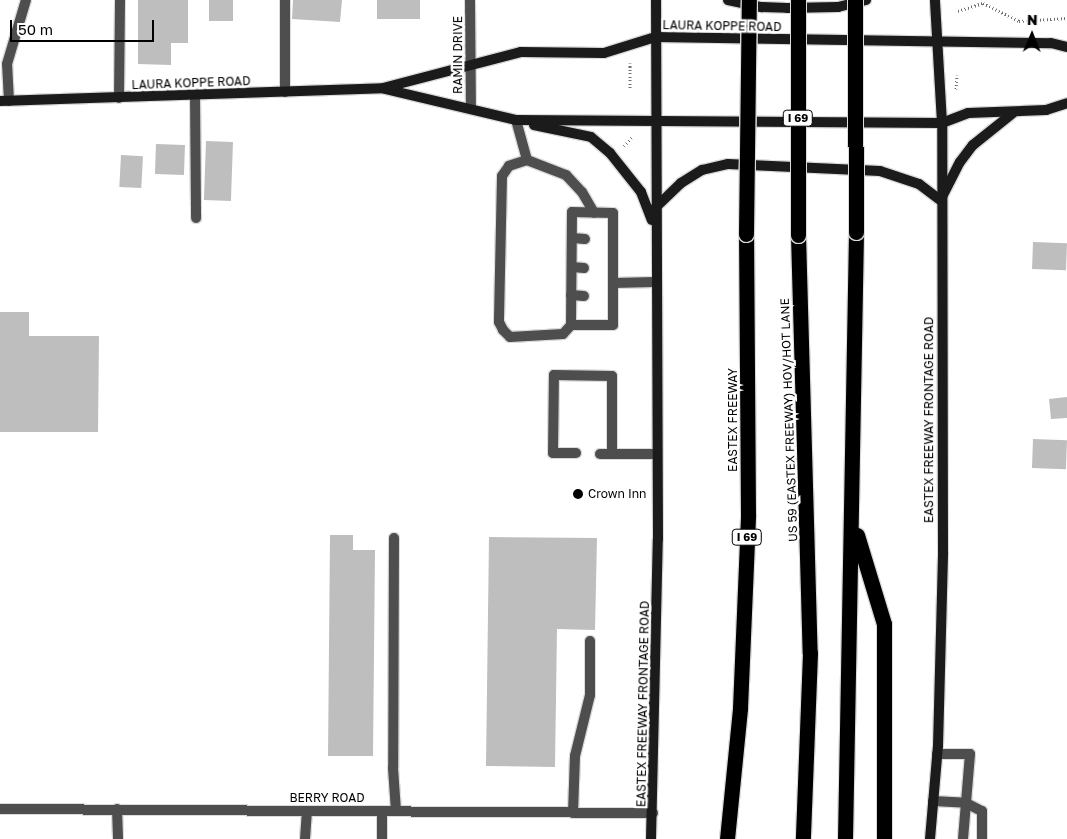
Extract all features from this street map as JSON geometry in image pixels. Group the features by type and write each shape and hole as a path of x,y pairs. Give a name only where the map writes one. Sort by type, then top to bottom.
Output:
{"highway":[{"name":"EASTEX FREEWAY","path":"727,839 740,708 748,514 746,234 749,0"},
{"name":"US 59 (EASTEX FREEWAY) HOV/HOT LANE","path":"798,0 798,235 810,653 803,839"},
{"path":"845,839 853,521 856,232 855,0"},
{"path":"853,521 884,624 884,839"}],"main road":[{"name":"EASTEX FREEWAY FRONTAGE ROAD","path":"651,839 653,813 657,454 654,209 658,121 655,37 656,0"},
{"path":"728,0 762,8 838,7 866,0"},
{"name":"EASTEX FREEWAY FRONTAGE ROAD","path":"930,839 937,754 943,552 940,200 942,123 935,0"},
{"name":"LAURA KOPPE ROAD","path":"5,101 383,88 521,52 604,53 655,37 1051,43 1067,47"},
{"name":"LAURA KOPPE ROAD","path":"383,88 516,120 942,123 968,113 1046,110 1067,103"},
{"path":"654,209 681,183 702,170 728,164 880,171 919,184 940,200 960,162 973,145 1014,112"},
{"path":"516,120 591,137 610,153 641,192 655,229"}],"street":[{"path":"5,101 7,64 26,0"},
{"path":"119,98 120,0"},
{"path":"285,92 286,0"},
{"name":"RAMIN DRIVE","path":"470,0 471,110"},
{"path":"195,95 196,218"},
{"path":"516,120 527,160"},
{"path":"571,325 613,325 610,296 613,283 610,269 609,239 613,213 594,213 572,212 571,325 563,334 553,337 510,337 499,322 502,176 508,166 527,160 566,176 582,192 594,213"},
{"path":"572,238 585,239"},
{"path":"572,267 584,268"},
{"path":"613,283 655,282"},
{"path":"571,295 584,296"},
{"path":"576,453 553,453 554,375 612,376 612,454"},
{"path":"600,454 657,454"},
{"path":"394,538 393,768 396,811"},
{"path":"572,813 575,756 590,695 590,641"},
{"path":"937,754 970,754 962,839"},
{"path":"933,801 966,804 982,811 982,839"},
{"name":"BERRY ROAD","path":"0,808 653,813"},
{"path":"117,809 118,839"},
{"path":"305,839 307,811"},
{"path":"382,812 382,839"}],"path":[{"path":"958,10 982,3 1019,20 1067,18"},
{"path":"630,62 630,88"},
{"path":"624,146 634,135"}],"building":[{"path":"138,0 188,0 188,43 171,43 171,65 138,64"},
{"path":"209,0 233,0 233,21 209,21"},
{"path":"293,0 342,0 340,22 292,19"},
{"path":"377,0 420,0 420,19 377,19"},
{"path":"206,141 233,142 231,201 204,200"},
{"path":"156,144 185,145 184,175 155,174"},
{"path":"121,155 143,156 141,188 119,187"},
{"path":"1033,242 1067,243 1066,270 1032,269"},
{"path":"0,312 29,312 29,336 99,336 98,432 0,432"},
{"path":"1067,397 1067,418 1051,419 1049,399"},
{"path":"1033,439 1067,440 1066,469 1032,468"},
{"path":"330,535 353,535 353,550 375,550 373,756 328,756"},
{"path":"489,537 597,538 595,630 557,629 555,767 486,766"}],"place":[{"name":"Crown Inn","path":"578,494"}]}
